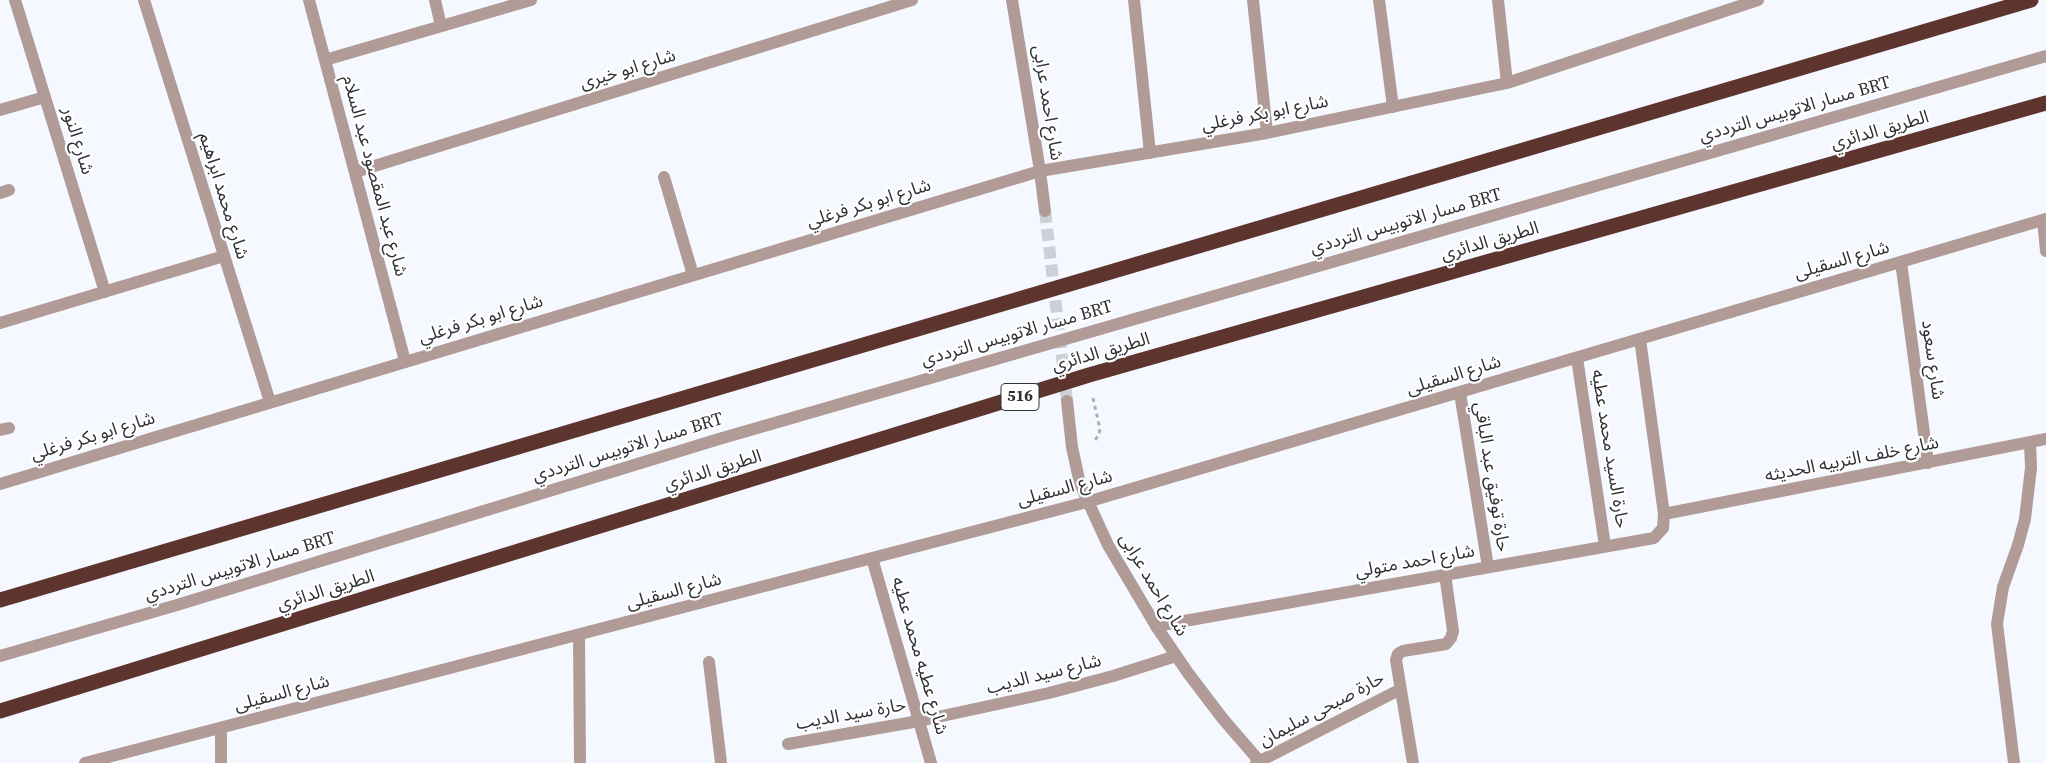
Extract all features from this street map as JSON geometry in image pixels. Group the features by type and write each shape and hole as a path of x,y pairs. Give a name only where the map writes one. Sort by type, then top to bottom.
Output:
{"highway":[{"path":"0,600 2031,0"},
{"name":"الطريق الدائري","path":"0,711 1089,375 2046,103"}],"street":[{"name":"شارع النور","path":"15,0 105,292"},
{"name":"شارع محمد ابراهيم","path":"144,0 270,402"},
{"name":"شارع عبد المقصود عبد السلام","path":"309,0 405,361"},
{"path":"435,0 441,26"},
{"path":"325,60 531,0"},
{"name":"شارع ابو خيرى","path":"355,172 912,0"},
{"name":"شارع احمد عرابى","path":"1012,0 1045,212"},
{"path":"1134,0 1150,153"},
{"path":"1253,0 1267,133"},
{"path":"1379,0 1393,107"},
{"path":"1498,0 1507,82"},
{"name":"شارع ابو بكر فرغلي","path":"0,484 1040,171 1267,133 1507,82 1758,0"},
{"name":"مسار الاتوبيس الترددي BRT","path":"0,656 205,596 719,439 2046,56"},
{"path":"0,110 45,97"},
{"path":"664,177 693,275"},
{"path":"2044,219 2046,251"},
{"name":"شارع السقيلى","path":"93,762 1087,502 2044,219"},
{"path":"0,324 224,256"},
{"name":"شارع سعود","path":"1901,262 1928,462"},
{"path":"1640,339 1664,514"},
{"name":"حارة السيد محمد عطيه","path":"1577,358 1606,546"},
{"name":"حارة توفيق عبد الباقي","path":"1460,393 1488,567"},
{"name":"شارع احمد عرابى","path":"1067,401 1076,466 1087,502 1108,545 1176,656 1259,763"},
{"name":"شارع خلف التربيه الحديثه","path":"1664,514 2046,439"},
{"path":"2014,763 1997,624 2003,587 2025,519 2031,468 2030,442"},
{"name":"شارع احمد متولي","path":"1156,626 1654,538 1663,528 1664,514"},
{"name":"شارع عطيه محمد عطيه","path":"872,558 931,763"},
{"path":"1413,763 1396,663 1398,654 1403,651 1446,644 1453,635 1445,574"},
{"path":"579,635 580,763"},
{"name":"شارع سيد الديب","path":"919,721 1048,693 1113,676 1176,656"},
{"path":"709,662 721,763"},
{"name":"حارة صبحى سليمان","path":"1259,763 1400,688"},
{"name":"حارة سيد الديب","path":"788,744 919,721"},
{"path":"221,728 221,763"}],"path":[{"path":"1089,375 1100,429 1099,435 1095,440 1089,442"}],"tunnel":[{"path":"1045,211 1067,401"}]}
